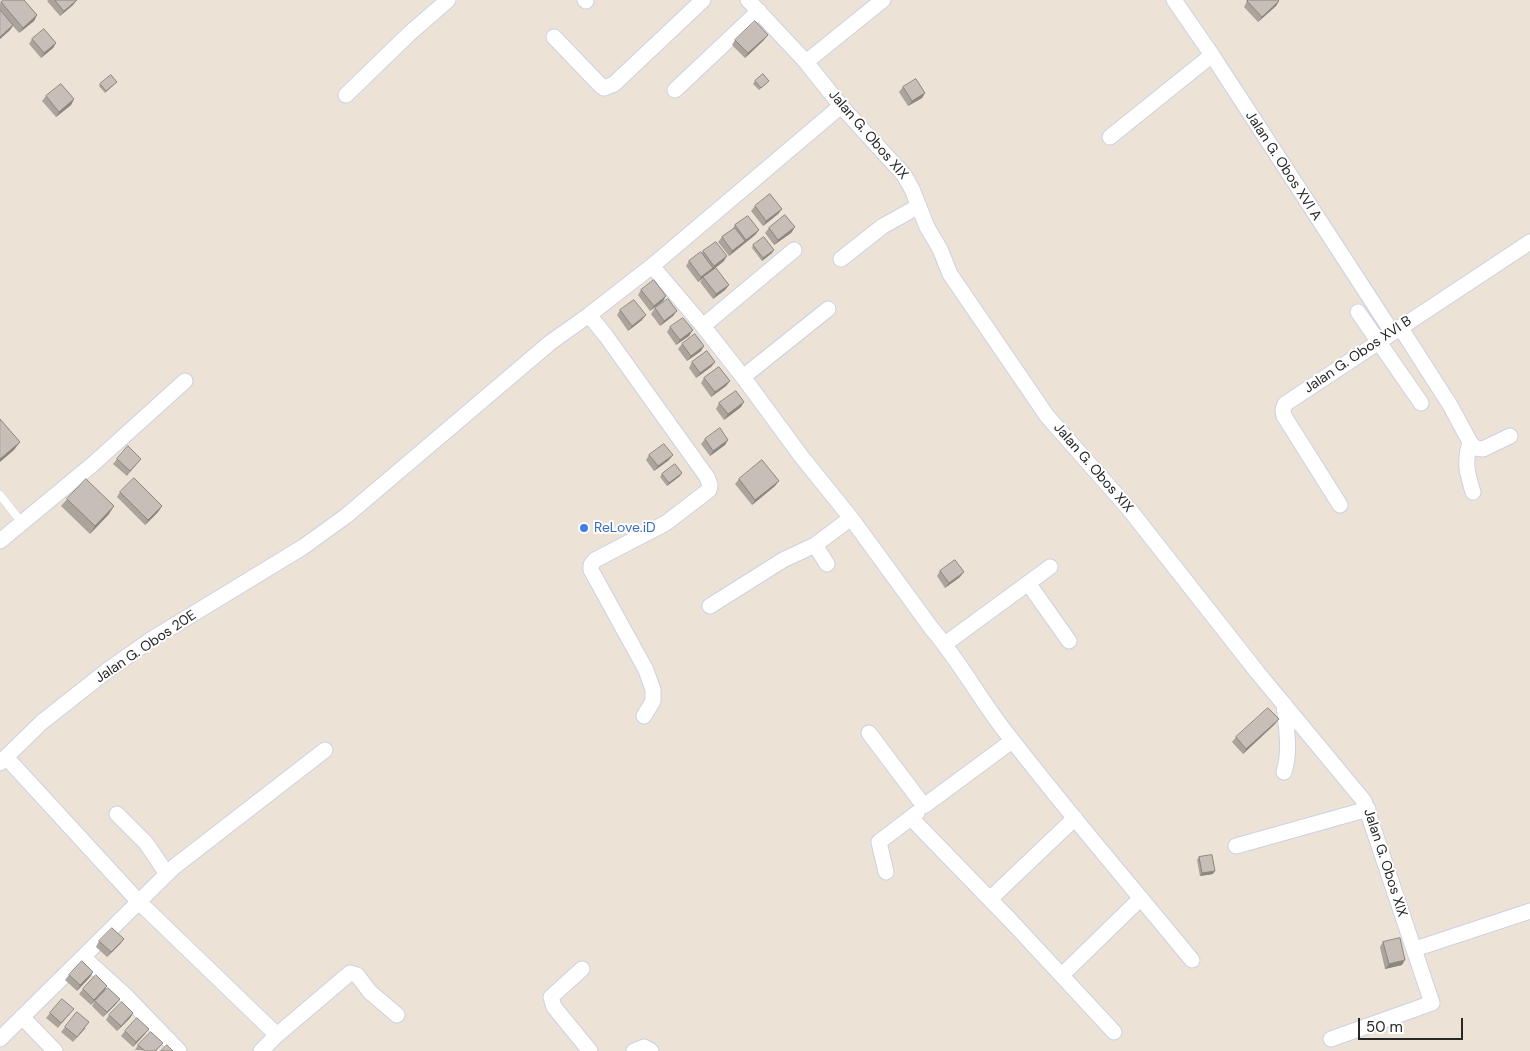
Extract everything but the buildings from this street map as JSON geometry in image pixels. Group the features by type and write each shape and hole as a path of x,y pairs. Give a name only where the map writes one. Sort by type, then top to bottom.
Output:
{"street":[{"path":"346,96 410,33 448,0"},
{"path":"554,36 601,86 604,88 609,87 704,0"},
{"name":"Jalan G. Obos XIX","path":"748,0 806,62 841,106 904,176 912,188 950,274 1033,396 1048,416 1129,509 1358,794 1368,809 1432,1003 1331,1040"},
{"path":"806,62 883,0"},
{"name":"Jalan G. Obos XVI A","path":"1174,0 1396,330 1450,405 1470,442"},
{"path":"675,90 759,11"},
{"path":"1110,136 1212,55"},
{"name":"Jalan G. Obos 20E","path":"3,760 42,722 108,670 152,639 303,547 346,516 551,342 652,266 841,106"},
{"path":"841,259 883,226 919,206"},
{"name":"Jalan G. Obos XVI B","path":"1340,505 1284,416 1285,404 1530,242"},
{"path":"703,326 794,250"},
{"path":"652,266 703,326 801,456 851,518 932,630 945,644 1012,741 1192,960"},
{"path":"743,377 828,309"},
{"path":"1358,312 1421,403"},
{"path":"589,315 691,454 707,477 710,485 709,490 666,522 595,560 591,565 590,570 646,670 653,690 653,700 644,716"},
{"path":"1,539 93,464 185,381"},
{"path":"1470,442 1475,448 1483,449 1510,436"},
{"path":"1470,442 1466,456 1466,470 1473,492"},
{"path":"710,606 783,560 815,544 851,518"},
{"path":"815,544 827,564"},
{"path":"945,644 1050,568"},
{"path":"1028,583 1069,641"},
{"path":"1284,704 1288,758 1284,772"},
{"path":"870,733 924,806"},
{"path":"886,872 879,842 1012,741"},
{"path":"0,1039 167,874 213,835 325,750"},
{"path":"3,760 139,902 278,1035"},
{"path":"1236,846 1368,809"},
{"path":"117,814 146,843 167,874"},
{"path":"911,818 990,899 1114,1032"},
{"path":"990,899 1075,818"},
{"path":"1062,975 1141,898"},
{"path":"1415,949 1530,911"},
{"path":"83,956 179,1051"},
{"path":"582,969 551,997 551,1001 590,1051"},
{"path":"261,1051 350,973 357,975 370,992 397,1015"},
{"path":"22,1017 55,1051"},
{"path":"634,1051 644,1046 651,1051"}],"lane":[{"path":"0,495 22,523"}],"place":[{"name":"ReLove.iD","path":"584,528"}]}
